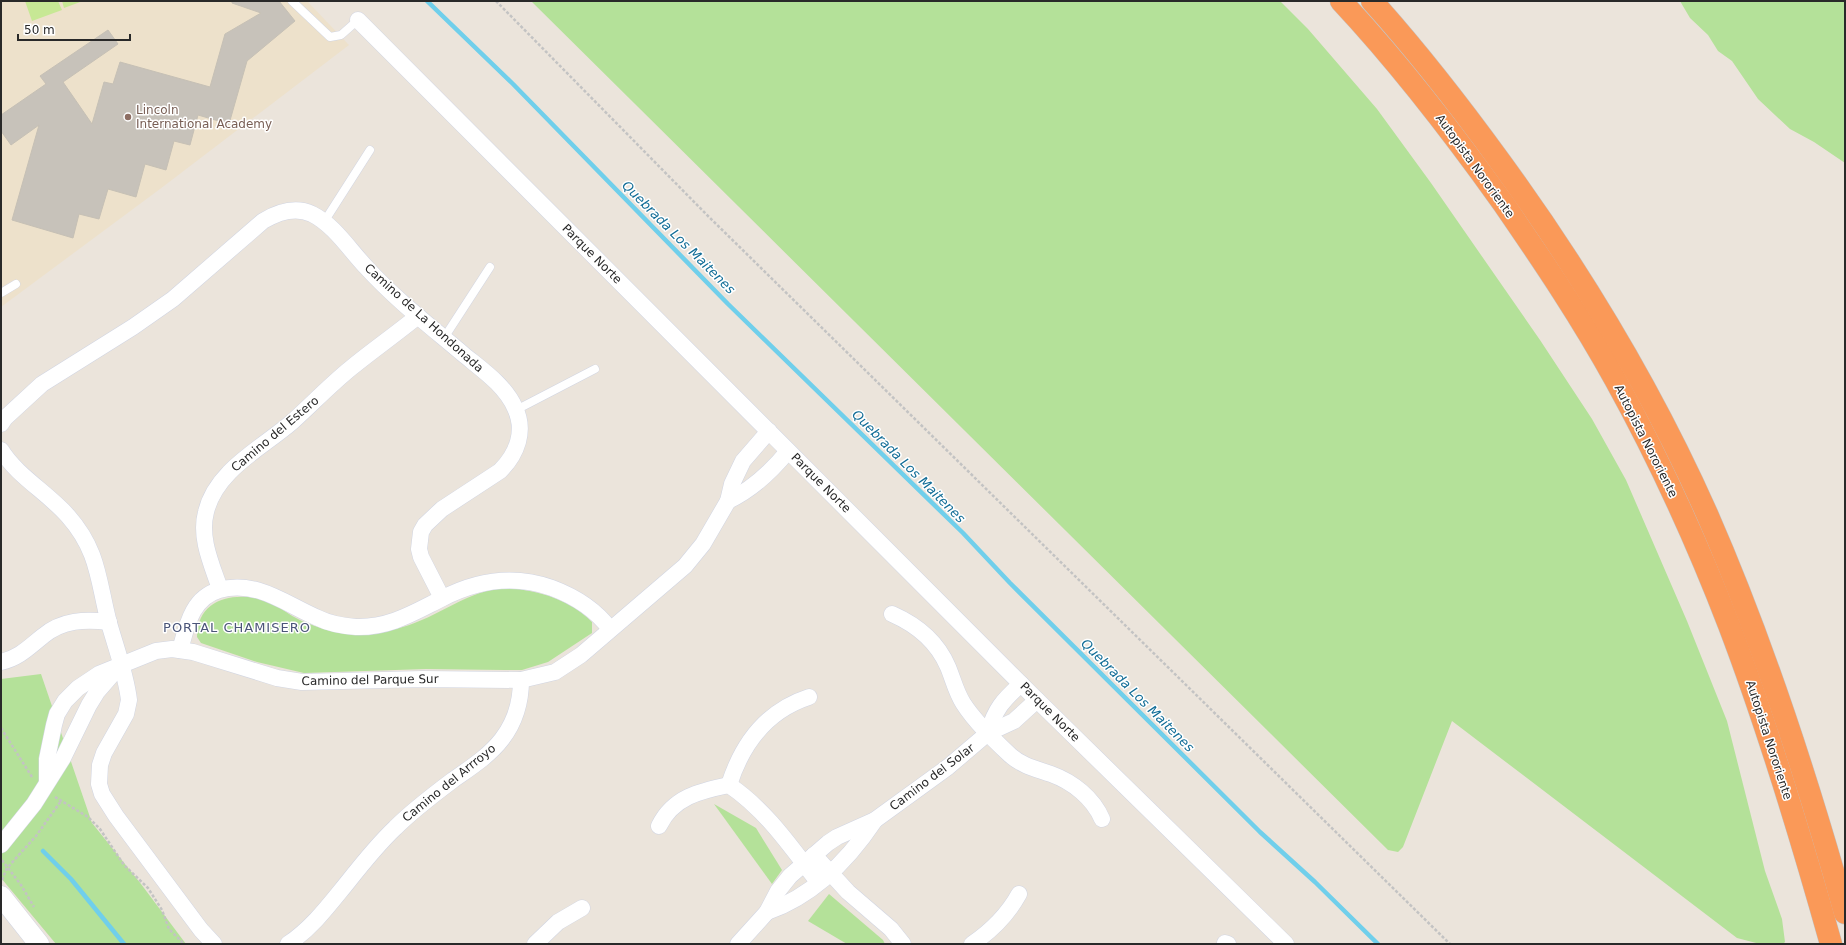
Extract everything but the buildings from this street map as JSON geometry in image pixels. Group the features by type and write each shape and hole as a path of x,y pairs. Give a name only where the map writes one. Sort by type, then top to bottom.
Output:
{"highway":[{"name":"Autopista Nororiente","path":"1341,1 1413,84 1454,135 1506,208 1574,310 1616,380 1677,503 1731,632 1761,714 1799,832 1832,944"},
{"name":"Autopista Nororiente","path":"1372,1 1449,93 1541,219 1600,310 1662,421 1706,512 1759,643 1810,792 1845,913"}],"street":[{"name":"Parque Norte","path":"358,20 1037,700 1286,944"},
{"name":"Camino de La Hondonada","path":"1,424 5,418 42,384 133,328 173,299 263,221 280,212 297,210 312,214 324,222 386,287 502,388 516,410 520,426 520,436 517,447 508,463 494,475 442,509 425,525 421,532 419,549 421,556 442,598"},
{"name":"Camino del Estero","path":"220,589 207,549 204,531 205,513 217,487 242,460 291,422 352,367 418,316"},
{"name":"Camino del Parque Sur","path":"40,779 54,725 61,707 71,694 99,674 156,651 180,650 277,678 302,682 423,679 521,680 544,676 564,667 586,651 610,629 647,600 684,566 703,544 728,501 732,484 743,461 769,431"},
{"path":"1,450 14,466 68,516 88,544 98,568 109,622 128,692 129,706 122,724 104,753 100,765 99,784 102,794 116,816 201,930 214,944"},
{"path":"728,501 743,494 762,479 788,450"},
{"path":"180,650 189,621 196,605 205,596 220,589 230,588 249,589 267,593 320,619 343,626 356,627 380,626 402,620 442,598 476,584 489,581 515,580 530,582 558,590 582,602 600,615 610,629"},
{"path":"892,614 916,627 934,644 942,655 965,706 988,733 1016,760 1062,779 1079,790 1095,806 1102,819"},
{"path":"1,662 15,658 50,631 65,624 87,620 109,622"},
{"path":"1,845 34,804 40,779 63,758 89,705 97,692 120,665"},
{"name":"Camino del Arrroyo","path":"288,944 311,926 360,865 395,828 428,799 481,759 501,741 508,731 517,710 521,680"},
{"path":"988,733 993,716 999,706 1021,684"},
{"path":"728,785 742,752 761,725 780,710 809,697"},
{"name":"Camino del Solar","path":"738,944 767,912 783,884 809,859 837,837 875,820 948,767 988,733 1014,721 1037,700"},
{"path":"659,826 667,813 684,798 703,791 728,785 745,797 768,818 809,859 824,877 860,903 891,929 903,944"},
{"name":"Camino del Solar","path":"767,912 796,898 824,877 854,850 875,820"},
{"path":"972,944 990,930 1006,914 1019,894"},
{"path":"1,896 39,944"},
{"path":"535,944 558,922 582,908"}],"lane":[{"path":"292,1 330,37 340,35 358,20"},
{"path":"324,222 370,150"},
{"path":"444,338 490,267"},
{"path":"1,293 16,284"},
{"path":"516,410 595,369"}],"path":[{"path":"496,1 719,227 1450,944"},
{"path":"1,728 25,767 40,779"},
{"path":"56,798 88,816 100,829 124,865 148,888 162,910 168,929 184,944"},
{"path":"1,882 7,868 36,836 61,801"},
{"path":"1,860 27,894 36,913"}],"shaded area":[{"name":"Lincoln International Academy","path":"1,1 307,1 349,45 160,189 1,307"}],"green space":[{"path":"25,1 58,1 62,10 32,21"},
{"path":"62,1 83,1 64,8"},
{"path":"531,1 1280,1 1308,29 1377,109 1431,183 1540,340 1592,419 1626,480 1687,621 1727,721 1765,871 1782,919 1785,942 1783,944 1760,944 1737,938 1452,721 1403,847 1398,852 1388,850"},
{"path":"1680,1 1845,1 1845,163 1814,142 1790,129 1758,99 1732,61 1718,51 1708,35 1690,18"},
{"path":"501,588 525,590 550,596 562,601 583,614 592,622 592,633 548,662 522,670 426,669 304,673 257,662 201,643 197,637 199,624 204,613 211,605 232,597 255,598 267,601 299,620 331,631 369,632 394,629 408,625 460,601 487,591"},
{"path":"41,674 92,823 141,884 186,944 56,944 1,878 1,679"},
{"path":"714,804 756,828 782,870 772,884"},
{"path":"829,894 883,940 885,944 847,944 808,921"}],"waterway":[{"name":"Quebrada Los Maitenes","path":"427,1 513,84 728,304 963,533 1010,583 1260,832 1315,882 1378,944"},
{"path":"43,851 71,879 124,944"}],"place":[{"name":"Lincoln International Academy","path":"128,117"}],"district":[{"name":"PORTAL CHAMISERO","path":"237,627"}]}
